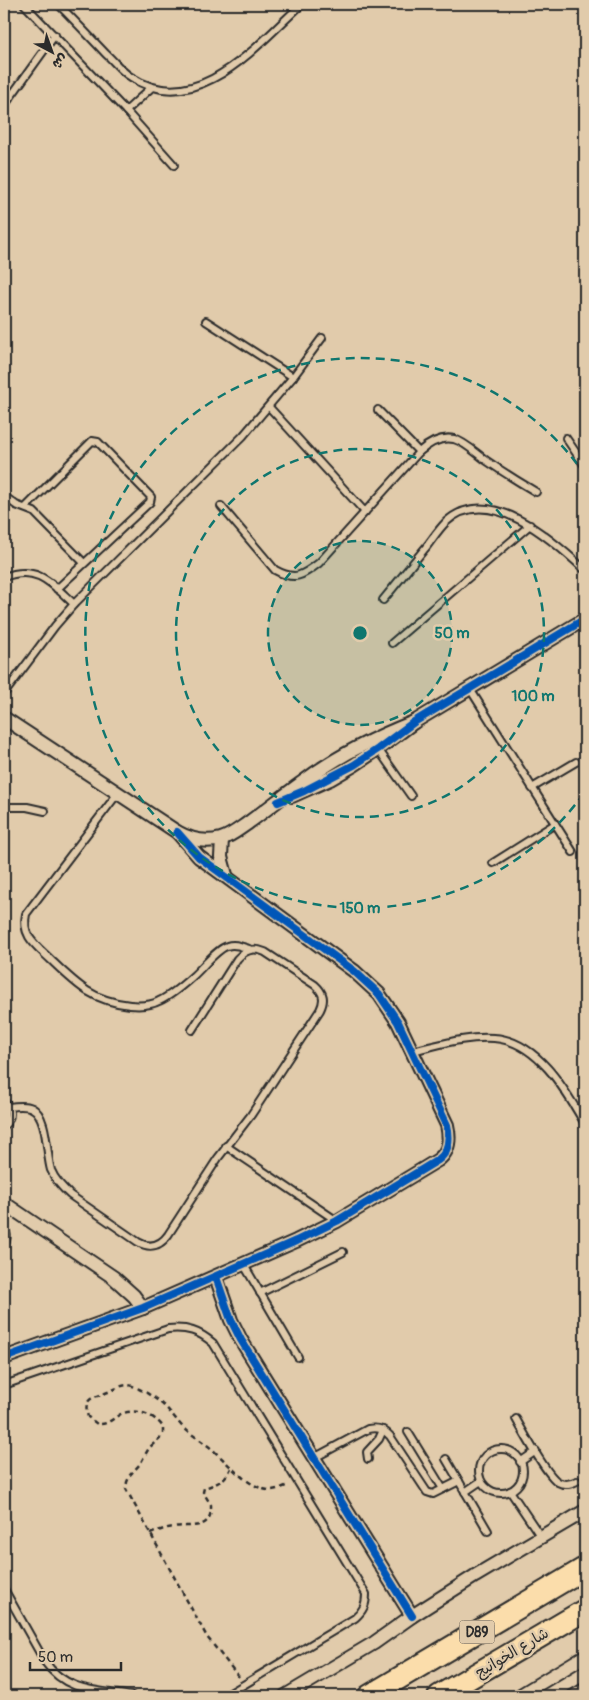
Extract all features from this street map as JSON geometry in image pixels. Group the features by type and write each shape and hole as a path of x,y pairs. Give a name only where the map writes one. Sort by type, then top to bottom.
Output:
{"highway":[{"name":"D89","path":"369,1696 585,1568"},
{"name":"شارع الخوانيج","path":"439,1696 585,1610"}],"street":[{"path":"278,802 330,778 378,749 414,722 585,619"},
{"path":"4,718 178,832 194,840 203,841 222,839 235,832 278,802 321,768 384,734 414,722"},
{"path":"4,1358 143,1308 338,1221 438,1160 448,1146 449,1139 446,1125 412,1050 389,1007 367,981 255,899 226,875 199,857 178,832"},
{"path":"222,839 221,857 226,875"},
{"path":"4,1203 113,1277 129,1291 143,1308"},
{"path":"216,1277 231,1320 241,1340 412,1616"},
{"path":"286,1696 374,1643 412,1616 585,1511"},
{"path":"519,1696 585,1656"}],"lane":[{"path":"24,4 126,111 174,165"},
{"path":"58,4 130,77 152,88 180,90 207,83 226,71 302,4"},
{"path":"4,106 55,36"},
{"path":"126,111 152,88"},
{"path":"206,321 293,377"},
{"path":"4,694 74,604 213,467 269,408 322,338"},
{"path":"269,408 365,512"},
{"path":"378,410 419,452"},
{"path":"566,438 585,466"},
{"path":"220,506 275,570 286,576 297,576 319,563 419,452 428,444 441,439 454,439 536,492"},
{"path":"26,508 95,440 150,495 151,500 57,589"},
{"path":"4,496 16,505 26,508 37,515 84,563"},
{"path":"383,600 447,521 466,510 488,508 510,514 530,524 585,570"},
{"path":"392,643 530,524"},
{"path":"4,577 17,572 40,575 74,604"},
{"path":"470,689 573,852"},
{"path":"378,749 411,796"},
{"path":"532,788 576,762"},
{"path":"118,793 26,914 24,924 26,933 32,941 76,983 94,996 108,1002 141,1006 159,1001 175,991 223,948 229,945 236,945 249,950"},
{"path":"4,807 28,807 45,811"},
{"path":"493,863 556,824"},
{"path":"9,1106 26,1106 32,1108 41,1116 51,1168 61,1187 144,1245 158,1245 164,1241 226,1146 251,1115 324,1004 324,996 315,985 265,952 257,949 249,950 242,953 237,960 192,1030"},
{"path":"412,1050 477,1038 496,1038 515,1044 532,1054 546,1068 572,1102 585,1124"},
{"path":"4,1101 9,1106 10,1118 4,1126"},
{"path":"226,1146 338,1221"},
{"path":"4,1227 7,1233 7,1241 4,1247"},
{"path":"260,1293 343,1252"},
{"path":"244,1264 298,1357"},
{"path":"4,1385 156,1332 181,1328 193,1330 204,1335 214,1343 366,1594 366,1603 362,1612 355,1618 225,1696"},
{"path":"516,1419 556,1482 570,1484 577,1481"},
{"path":"314,1458 373,1428 383,1430 390,1436 427,1492 433,1494 459,1481"},
{"path":"368,1460 367,1452 383,1430"},
{"path":"408,1432 443,1489"},
{"path":"504,1450 511,1452 520,1462 522,1468 520,1482 510,1491 497,1493 490,1491 481,1481 479,1468 485,1456 491,1452 504,1450"},
{"path":"520,1462 536,1451"},
{"path":"446,1459 488,1531"},
{"path":"465,1492 481,1481"},
{"path":"510,1491 541,1537"},
{"path":"4,1589 45,1662 61,1680 72,1686 132,1696"},
{"path":"568,1696 585,1686"}],"path":[{"path":"245,1684 207,1637 126,1489 126,1482 140,1464 148,1448 164,1435 163,1427 144,1413 136,1412 120,1415 108,1423 97,1424 92,1421 86,1411 89,1400 93,1396 108,1392 122,1385 137,1388 164,1406 182,1426 214,1451 231,1468 253,1484 264,1490 280,1488 298,1480"},
{"path":"150,1534 172,1527 195,1527 206,1522 212,1511 211,1505 203,1492 204,1488 220,1483 225,1479 231,1468"}],"cycle path":[{"path":"278,802 354,765 414,722 585,619"},
{"path":"4,1358 143,1308 296,1241 337,1221 438,1160 447,1148 449,1139 447,1125 398,1022 379,994 354,971 199,857 177,832"},
{"path":"216,1277 231,1320 241,1340 412,1616"}]}
